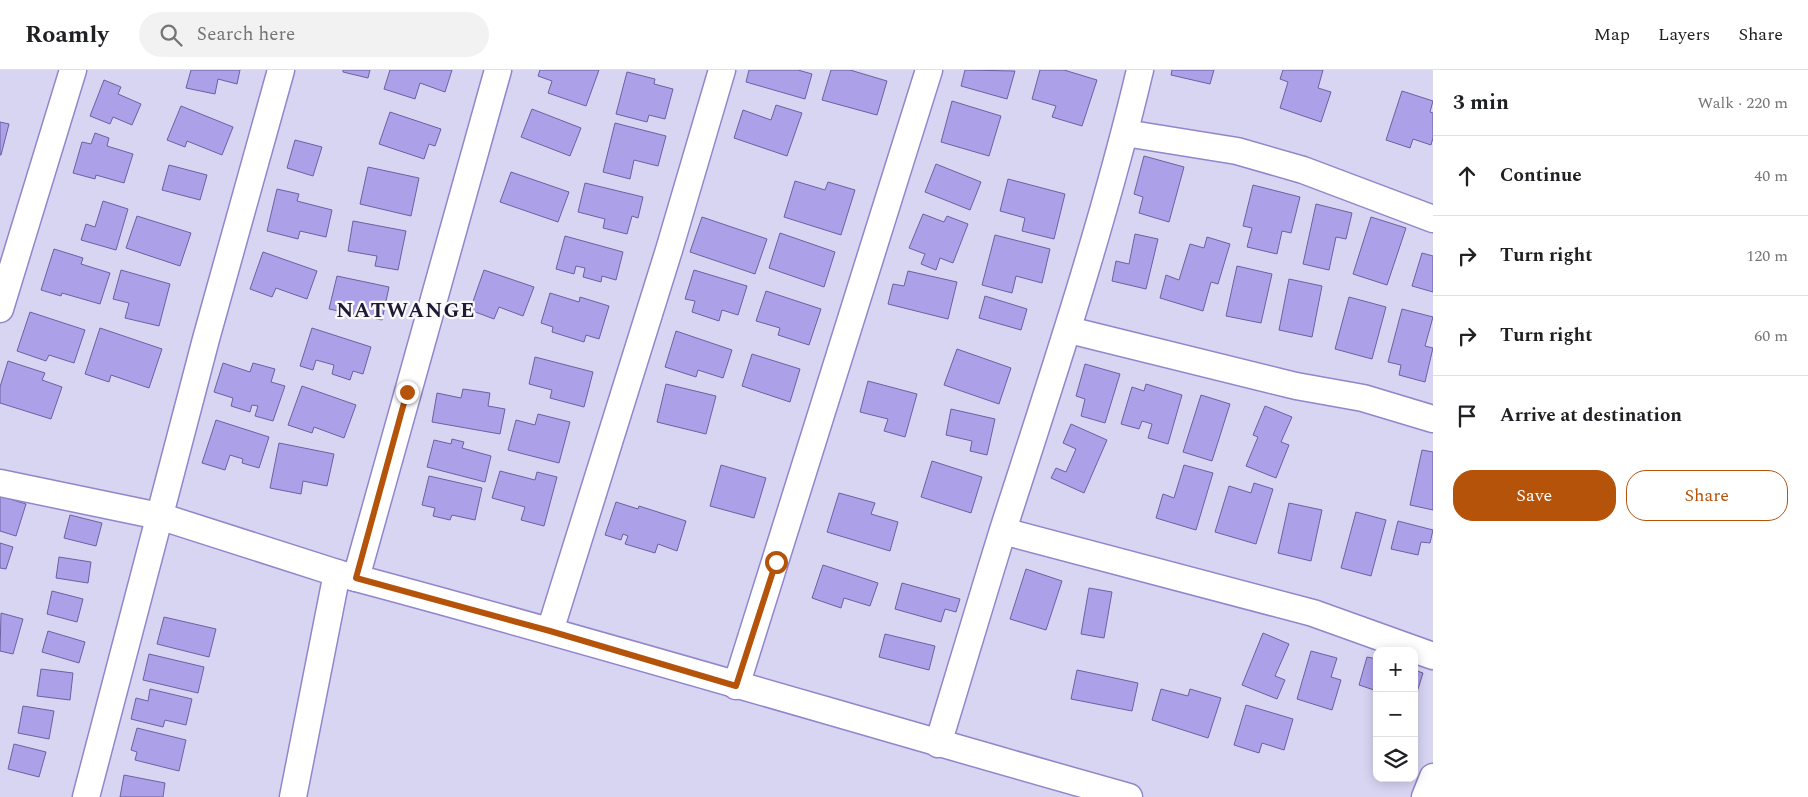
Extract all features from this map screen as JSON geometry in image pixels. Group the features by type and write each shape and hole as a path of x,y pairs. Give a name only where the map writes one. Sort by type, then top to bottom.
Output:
{"street":[{"path":"0,309 73,70"},
{"path":"86,797 159,516 281,70"},
{"path":"293,797 347,576 498,70"},
{"path":"550,631 670,250 722,70"},
{"path":"736,686 929,70"},
{"path":"938,744 1003,531 1069,330 1125,133 1140,70"},
{"path":"1125,133 1238,151 1302,170 1433,219"},
{"path":"1069,330 1296,386 1363,398 1433,419"},
{"path":"0,482 159,516 347,576 550,631 736,686 817,707 938,744 1129,797"},
{"path":"1003,531 1313,613 1433,656"},
{"path":"1425,797 1433,777"}],"building":[{"path":"191,70 240,70 237,84 218,79 215,94 186,88"},
{"path":"343,70 370,70 368,78 343,72"},
{"path":"390,70 452,70 445,92 420,83 415,99 384,89"},
{"path":"540,70 599,70 586,106 548,93 552,81 538,76"},
{"path":"749,70 798,70 812,74 805,99 746,82"},
{"path":"831,70 850,70 887,81 877,115 822,100"},
{"path":"965,70 1015,71 1007,99 961,86"},
{"path":"1040,70 1064,70 1097,80 1082,126 1052,117 1056,106 1032,99"},
{"path":"1172,70 1214,70 1210,84 1171,75"},
{"path":"1283,70 1323,70 1318,88 1331,92 1321,122 1280,108 1288,82 1280,79"},
{"path":"627,72 655,79 654,84 673,89 665,119 649,115 647,122 616,114"},
{"path":"104,80 121,87 118,94 141,104 132,125 113,117 110,124 90,116"},
{"path":"1402,91 1433,101 1430,112 1433,113 1433,138 1431,145 1413,139 1410,148 1386,140"},
{"path":"952,101 1001,116 989,156 941,142"},
{"path":"776,105 802,113 787,156 734,138 743,110 771,120"},
{"path":"181,106 233,127 222,155 187,141 185,147 167,140"},
{"path":"532,109 581,128 570,156 521,137"},
{"path":"390,112 441,129 435,146 429,144 424,159 379,144"},
{"path":"0,122 9,124 1,155 0,155"},
{"path":"615,123 666,136 658,166 634,160 630,179 603,172"},
{"path":"95,133 109,138 107,146 133,154 124,183 96,175 95,179 73,173 82,142 91,144"},
{"path":"295,140 322,147 313,176 287,168"},
{"path":"1144,156 1184,167 1169,222 1139,213 1143,197 1134,194"},
{"path":"936,164 981,182 970,210 925,192"},
{"path":"169,165 207,175 200,200 162,190"},
{"path":"368,167 419,178 411,216 360,204"},
{"path":"511,172 569,192 558,222 500,202"},
{"path":"1008,179 1065,194 1054,239 1022,231 1025,218 1000,211"},
{"path":"795,181 825,190 828,182 855,190 841,235 784,217"},
{"path":"585,183 643,197 638,218 632,216 627,234 603,228 605,219 578,212"},
{"path":"1253,185 1300,197 1291,233 1282,231 1277,254 1247,247 1252,228 1243,226"},
{"path":"277,189 299,194 297,201 332,210 326,237 300,231 298,239 267,231"},
{"path":"103,201 128,209 116,250 81,240 86,224 95,227"},
{"path":"1316,204 1352,213 1346,239 1336,237 1329,270 1303,264"},
{"path":"923,214 944,222 947,216 968,224 953,263 940,258 936,270 921,264 925,254 909,248"},
{"path":"137,216 191,233 180,266 126,248"},
{"path":"702,217 767,239 755,274 690,252"},
{"path":"1371,217 1406,228 1387,285 1353,274"},
{"path":"353,221 406,231 398,270 375,266 377,256 348,251"},
{"path":"780,233 835,252 824,287 769,268"},
{"path":"1135,234 1158,239 1146,289 1112,281 1116,261 1129,264"},
{"path":"995,235 1050,249 1042,283 1016,276 1012,293 982,285"},
{"path":"565,236 623,252 616,280 602,276 601,282 583,277 585,268 576,266 574,274 556,269"},
{"path":"1207,237 1230,244 1218,284 1211,282 1203,311 1160,298 1166,275 1179,280 1190,244 1204,248"},
{"path":"54,249 83,258 81,264 110,273 100,304 62,293 61,296 41,290"},
{"path":"263,252 317,271 307,299 276,288 272,297 250,289"},
{"path":"1422,253 1433,256 1433,292 1412,286"},
{"path":"1237,266 1272,274 1261,323 1226,316"},
{"path":"121,270 170,284 159,326 125,318 129,303 113,299"},
{"path":"484,270 534,287 523,316 499,307 494,319 470,310"},
{"path":"694,270 747,286 738,315 722,310 719,321 692,312 695,301 685,299"},
{"path":"908,271 957,282 948,319 888,304 893,284 904,286"},
{"path":"337,276 389,287 382,320 329,309"},
{"path":"1289,279 1322,286 1312,337 1279,330"},
{"path":"766,291 821,309 809,345 778,335 780,328 756,321"},
{"path":"550,293 579,302 580,297 609,306 599,339 586,335 584,342 552,332 553,327 541,323"},
{"path":"985,296 1027,309 1021,330 979,318"},
{"path":"1349,297 1386,307 1372,359 1335,349"},
{"path":"1402,309 1433,317 1425,346 1433,348 1425,382 1399,375 1401,365 1388,362"},
{"path":"30,312 85,330 74,363 49,355 46,361 17,351"},
{"path":"100,328 162,349 149,388 111,375 109,382 85,374"},
{"path":"312,328 371,347 363,374 353,371 350,380 332,374 334,365 316,360 313,370 300,366"},
{"path":"676,331 732,350 723,378 698,370 696,377 665,367"},
{"path":"957,349 1011,368 999,404 944,385"},
{"path":"752,354 800,369 790,402 742,386"},
{"path":"535,357 593,372 584,407 550,398 552,390 529,384"},
{"path":"8,361 45,373 42,380 62,387 51,419 0,403 0,387"},
{"path":"223,363 250,372 253,363 275,369 271,382 285,386 273,421 255,416 258,406 252,405 250,412 231,406 233,398 214,392"},
{"path":"1085,364 1120,374 1105,423 1081,416 1085,399 1076,396"},
{"path":"868,381 917,394 905,437 884,431 888,419 860,412"},
{"path":"666,384 716,396 706,434 657,422"},
{"path":"1146,384 1182,395 1168,444 1148,438 1152,424 1142,421 1139,429 1121,424 1132,387 1144,391"},
{"path":"302,386 356,405 344,438 314,427 312,433 288,425"},
{"path":"463,389 490,393 488,406 505,409 500,434 432,422 437,393 461,398"},
{"path":"1201,395 1230,404 1212,461 1183,452"},
{"path":"1265,406 1292,417 1281,442 1289,445 1276,478 1246,466 1258,437 1253,435"},
{"path":"951,409 995,419 987,455 970,451 972,441 946,435"},
{"path":"538,414 570,422 559,463 508,450 516,420 535,425"},
{"path":"216,420 269,437 259,468 242,463 243,459 230,455 225,470 202,463"},
{"path":"1071,424 1107,440 1084,493 1051,478 1056,468 1066,472 1076,449 1063,443"},
{"path":"452,439 464,442 462,448 491,456 485,482 427,467 434,440 451,444"},
{"path":"279,443 334,454 327,486 303,481 301,494 270,488"},
{"path":"1422,450 1433,452 1433,510 1410,505"},
{"path":"932,461 982,477 971,513 921,497"},
{"path":"721,465 766,478 754,518 710,506"},
{"path":"1184,465 1213,473 1196,530 1156,518 1163,494 1174,498"},
{"path":"500,471 535,480 537,472 557,477 544,526 521,520 525,507 492,498"},
{"path":"429,476 482,488 475,520 452,515 450,520 433,516 435,508 422,505"},
{"path":"1254,483 1273,489 1256,544 1215,532 1229,486 1251,493"},
{"path":"839,493 875,503 871,514 898,522 890,551 827,532"},
{"path":"0,496 26,504 16,536 0,531"},
{"path":"616,502 638,509 639,506 686,521 677,551 658,544 655,553 625,544 628,536 623,534 621,540 605,535"},
{"path":"1289,503 1322,510 1311,561 1278,553"},
{"path":"1356,512 1386,520 1371,576 1341,568"},
{"path":"70,515 102,523 96,546 64,538"},
{"path":"1398,521 1433,530 1430,543 1421,542 1418,555 1391,549"},
{"path":"0,543 13,547 6,569 0,568"},
{"path":"59,557 91,562 88,583 56,578"},
{"path":"823,565 878,583 870,606 844,598 841,608 812,598"},
{"path":"1026,569 1062,581 1046,630 1010,619"},
{"path":"902,583 960,599 956,612 945,609 941,622 895,609"},
{"path":"1089,588 1112,592 1104,638 1081,634"},
{"path":"52,591 83,599 77,622 47,614"},
{"path":"1,613 23,619 13,654 0,651"},
{"path":"164,617 216,629 209,657 157,644"},
{"path":"48,631 85,642 79,663 42,652"},
{"path":"1263,633 1289,644 1275,676 1285,680 1277,699 1242,685"},
{"path":"885,634 935,646 929,670 879,657"},
{"path":"1311,651 1337,658 1331,677 1341,680 1332,710 1297,699"},
{"path":"149,654 204,667 198,693 143,680"},
{"path":"1367,657 1373,658 1373,690 1359,685"},
{"path":"41,669 73,673 70,700 37,696"},
{"path":"1077,670 1138,683 1132,711 1071,699"},
{"path":"1418,671 1423,673 1418,689"},
{"path":"150,689 192,699 186,725 165,720 163,727 131,719 136,698 148,701"},
{"path":"1161,689 1188,696 1190,689 1221,698 1208,738 1152,720"},
{"path":"1246,705 1293,719 1284,750 1262,743 1259,753 1234,745"},
{"path":"23,706 54,711 49,739 18,733"},
{"path":"137,728 186,740 179,771 135,760 137,752 131,750"},
{"path":"14,744 46,752 39,777 8,769"},
{"path":"124,775 165,783 163,797 120,797"}],"district":[{"name":"NATWANGE","path":"406,311"}],"route":[{"path":"407,392 356,578 550,631 736,686 776,562"}]}
